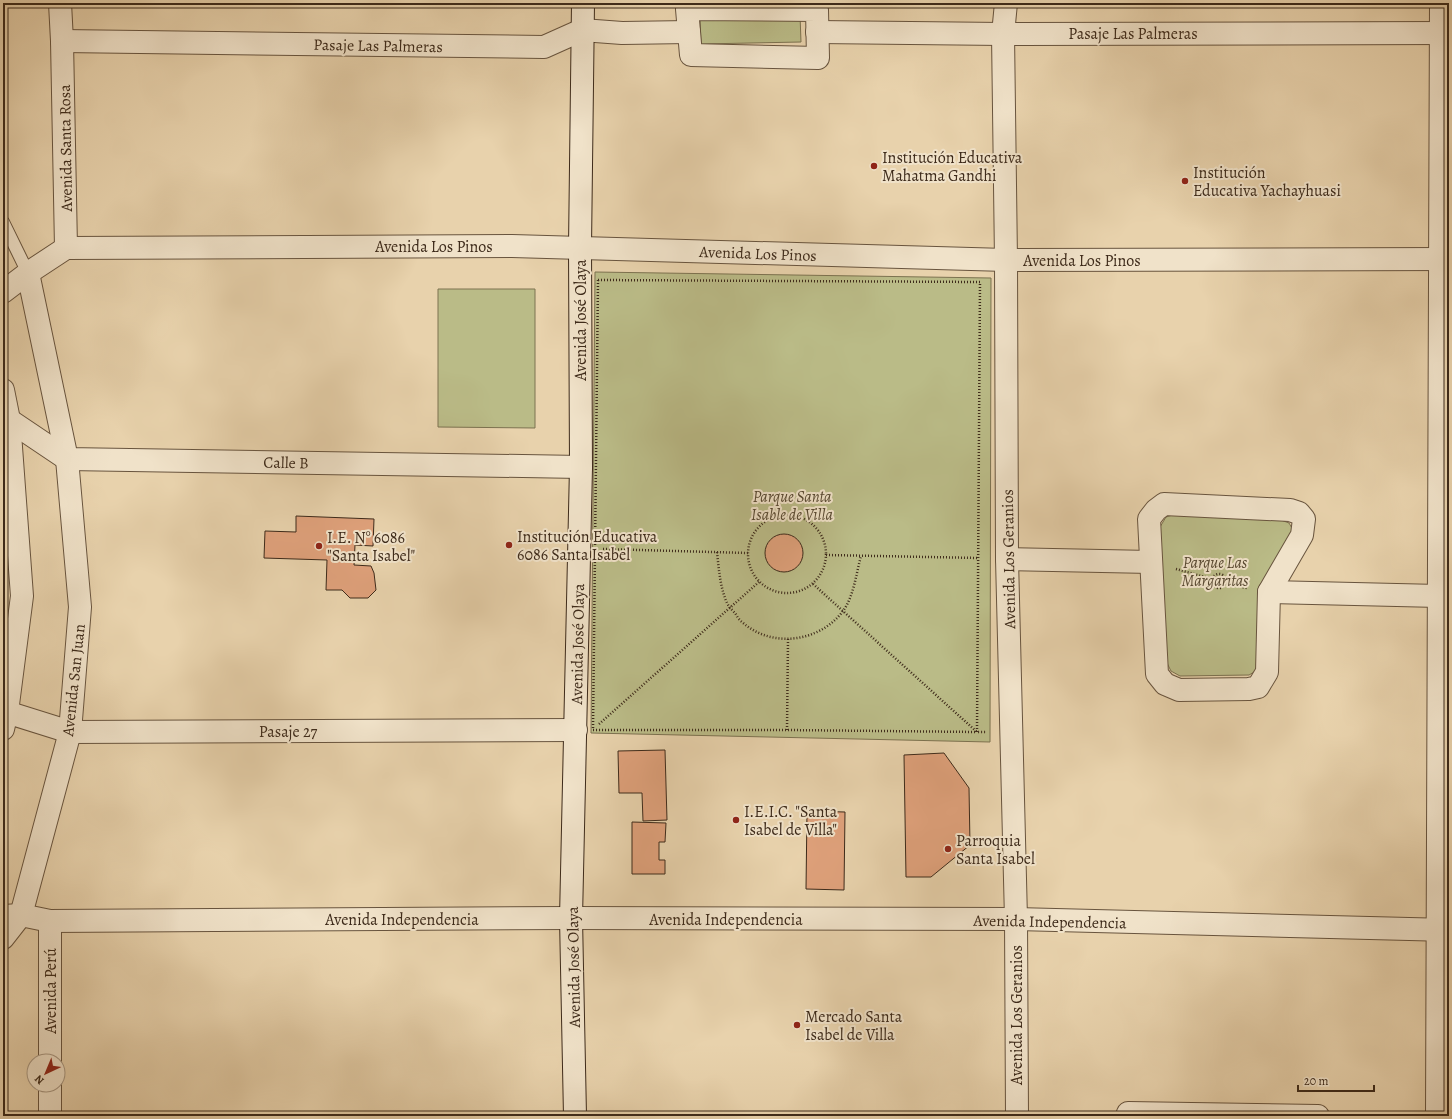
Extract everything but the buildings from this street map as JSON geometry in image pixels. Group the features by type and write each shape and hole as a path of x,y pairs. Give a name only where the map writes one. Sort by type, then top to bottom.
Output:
{"street":[{"name":"Avenida Santa Rosa","path":"60,3 66,248"},
{"name":"Avenida José Olaya","path":"575,1116 572,918 585,730 581,467 580,248 583,3"},
{"name":"Avenida Los Geranios","path":"1006,3 1003,34 1008,559 1016,919 1017,1116"},
{"path":"1437,1116 1444,930 1442,610 1445,32 1441,3"},
{"path":"687,9 817,10 817,32 818,58 691,55 687,9"},
{"name":"Pasaje Las Palmeras","path":"62,41 544,47 582,30 622,33 689,32"},
{"name":"Pasaje Las Palmeras","path":"817,32 1003,34 1445,32"},
{"name":"Avenida Los Pinos","path":"66,248 504,246 1006,260 1445,259"},
{"path":"3,292 28,273 66,248"},
{"path":"28,273 67,459"},
{"path":"3,390 22,596 4,717"},
{"path":"6,418 67,459"},
{"name":"Calle B","path":"67,459 581,467"},
{"name":"Avenida San Juan","path":"3,938 12,916 70,732 80,607 67,459"},
{"path":"1164,504 1290,510 1299,513 1304,519 1302,535 1269,592 1267,672 1258,687 1249,689 1179,690 1166,684 1157,674 1149,519 1156,510 1164,504"},
{"path":"1008,559 1151,562"},
{"path":"1269,592 1442,610"},
{"name":"Pasaje 27","path":"4,717 70,732 585,730"},
{"name":"Avenida Independencia","path":"12,916 50,921 572,918 1016,919 1444,930"},
{"name":"Avenida Perú","path":"50,921 50,1053"},
{"path":"50,1093 50,1116"},
{"path":"1128,1116 1128,1113 1318,1116"}],"lane":[{"path":"3,222 28,273"}],"path":[{"path":"585,730 594,549 598,280 980,282 977,732"},
{"path":"782,515 795,515 807,520 817,528 823,538 826,563 821,574 813,584 802,590 790,593 776,591 764,585 755,576 749,564 748,553 752,537 759,526 770,518 782,515"},
{"path":"594,549 748,553"},
{"path":"717,552 720,582 728,604 742,622 762,634 788,639 807,637 826,628 843,611 852,594 861,556"},
{"path":"826,555 1008,559"},
{"path":"1151,562 1212,579"},
{"path":"1215,575 1222,575 1225,578 1225,584 1220,588 1216,587 1213,584 1212,579 1215,575"},
{"path":"585,730 760,581"},
{"path":"813,584 977,732"},
{"path":"787,730 788,639"},
{"path":"585,730 1012,732"}],"green space":[{"path":"800,15 801,42 701,44 700,17"},
{"name":"Parque Santa Isable de Villa","path":"595,272 991,278 990,742 591,733"},
{"path":"438,289 535,289 535,428 438,427"},
{"name":"Parque Las Margaritas","path":"1176,514 1281,520 1289,523 1293,530 1256,671 1249,675 1180,676 1171,671 1167,663 1160,527 1166,517"}],"place":[{"name":"Institución Educativa Mahatma Gandhi","path":"874,166"},
{"name":"Institución Educativa Yachayhuasi","path":"1185,181"},
{"name":"Institución Educativa 6086 Santa Isabel","path":"509,545"},
{"name":"I.E. N° 6086 \"Santa Isabel\"","path":"319,546"},
{"name":"I.E.I.C. \"Santa Isabel de Villa\"","path":"736,820"},
{"name":"Parroquia Santa Isabel","path":"948,849"},
{"name":"Mercado Santa Isabel de Villa","path":"797,1025"}]}
